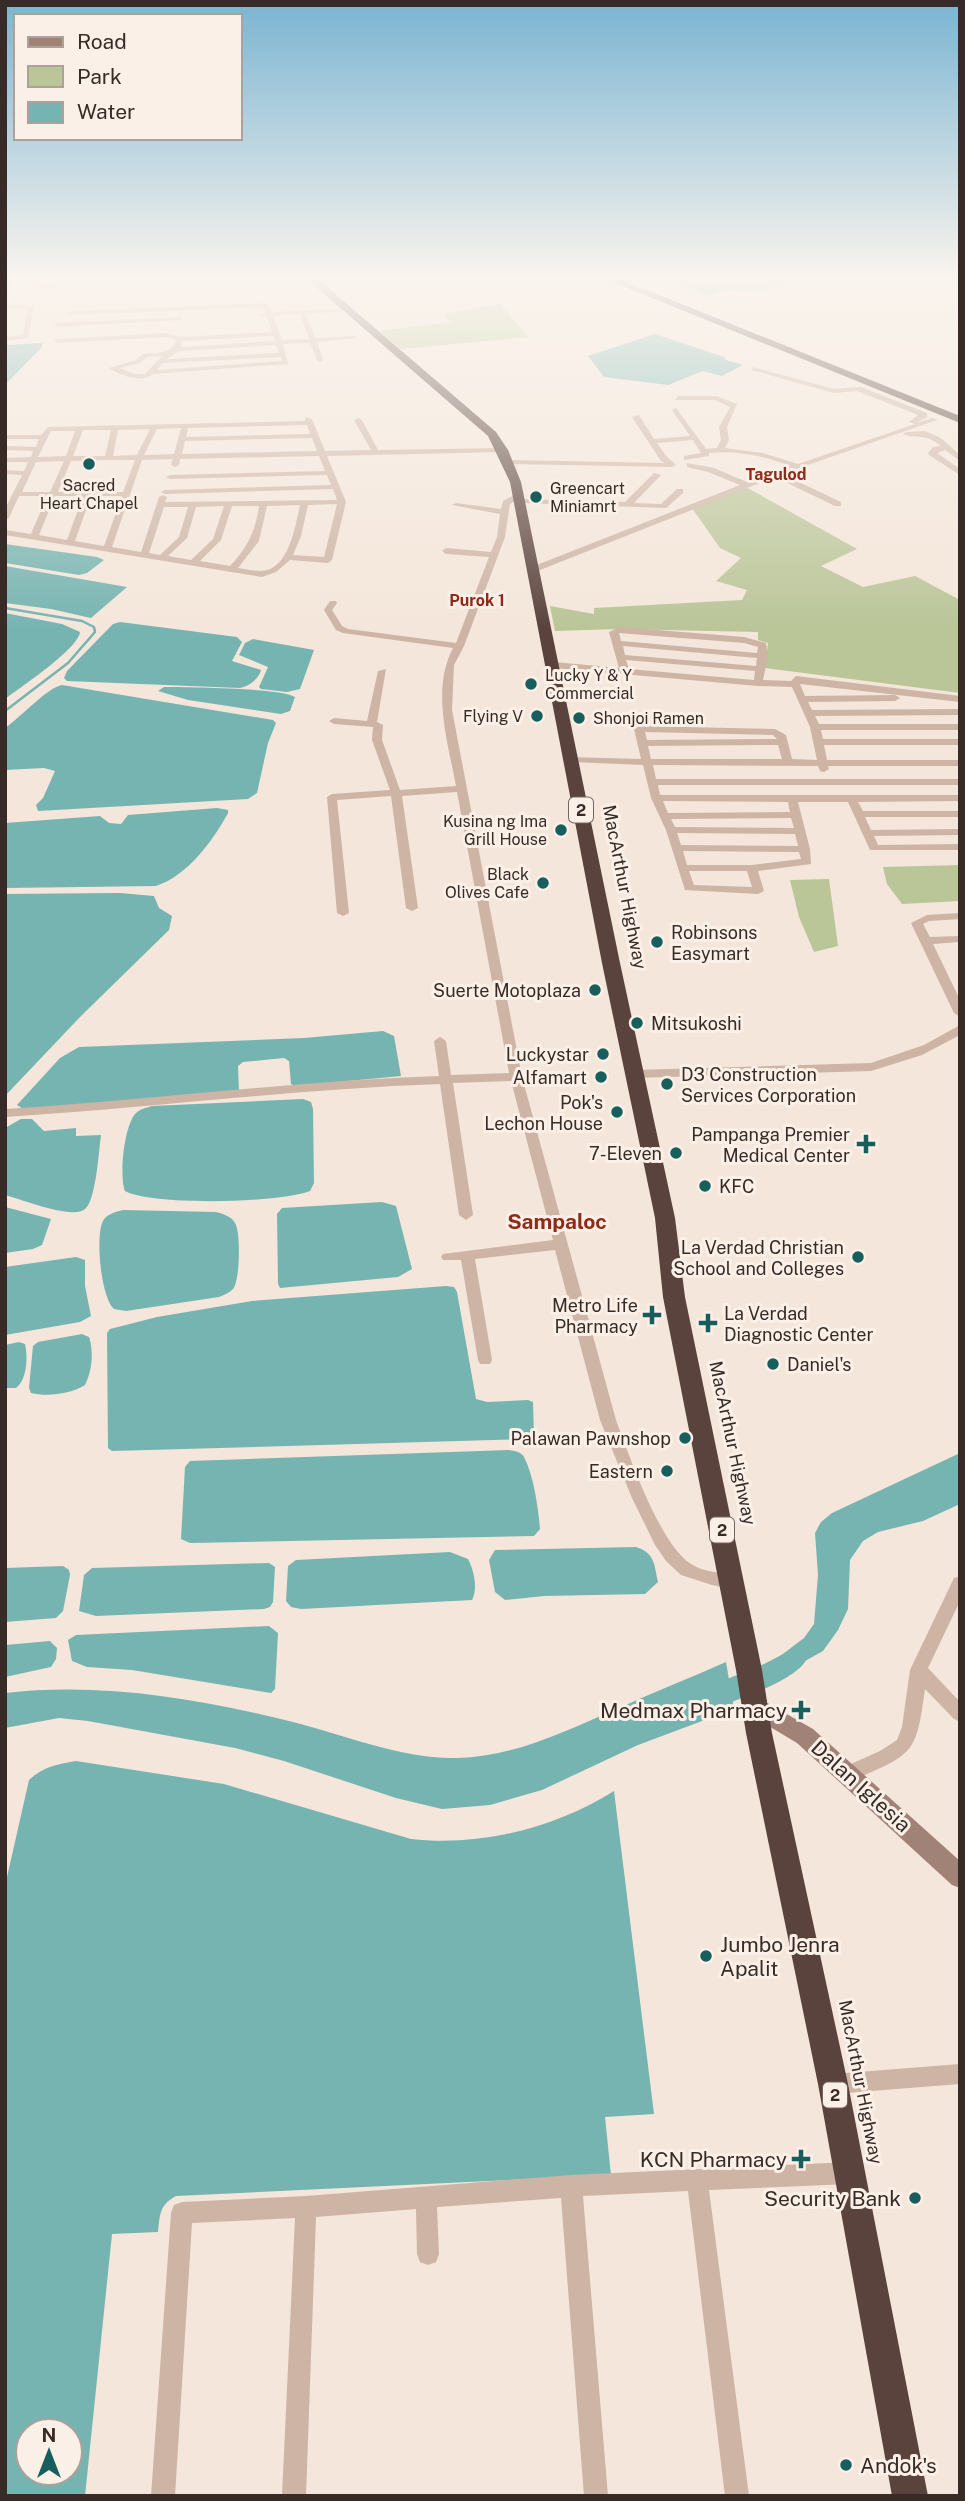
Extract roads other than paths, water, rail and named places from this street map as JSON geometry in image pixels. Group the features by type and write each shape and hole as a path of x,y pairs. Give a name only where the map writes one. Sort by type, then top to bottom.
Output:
{"highway":[{"name":"MacArthur Highway","path":"450,397 480,422 507,456 521,497 532,570 554,665 665,1219 674,1297 833,2084 910,2496"},
{"path":"902,397 960,420"},
{"path":"927,397 960,410"}],"street":[{"path":"867,397 880,398"},
{"path":"877,397 925,417 891,432 888,436"},
{"path":"678,398 716,398 734,406 723,427 725,440 720,449"},
{"path":"5,460 376,453 507,456 658,466 688,462 706,455 676,410"},
{"path":"636,417 664,459 671,463"},
{"path":"358,420 376,453"},
{"path":"532,570 775,474 933,420"},
{"path":"8,437 80,428 309,421 342,502 326,561 287,557"},
{"path":"8,437 18,426"},
{"path":"107,549 139,458 155,426"},
{"path":"144,555 178,457 185,426"},
{"path":"108,459 116,427"},
{"path":"34,537 51,494 70,460 80,428"},
{"path":"5,518 14,492 44,433"},
{"path":"888,436 931,434 960,459"},
{"path":"182,439 314,436"},
{"path":"652,441 695,438"},
{"path":"947,447 936,449 932,453 960,473"},
{"path":"5,448 37,449"},
{"path":"704,451 720,449 768,456 797,466"},
{"path":"688,462 746,485"},
{"path":"5,472 26,472"},
{"path":"170,477 331,473"},
{"path":"775,474 838,504"},
{"path":"627,505 657,475"},
{"path":"164,492 337,487"},
{"path":"14,492 127,494"},
{"path":"680,492 663,506 521,497 506,503 501,537 459,646 449,665 447,710 516,1077 608,1420 624,1463 658,1534 682,1567 706,1578 732,1582"},
{"path":"70,543 88,494"},
{"path":"160,505 342,502"},
{"path":"5,533 192,564 267,573 295,547 304,503"},
{"path":"232,569 252,549 259,537 263,504"},
{"path":"161,558 183,538 193,505"},
{"path":"192,564 217,540 228,505"},
{"path":"456,505 504,512"},
{"path":"446,551 494,555"},
{"path":"332,603 328,610 339,628 346,631 390,639 459,646"},
{"path":"625,672 617,643 763,656 758,683"},
{"path":"621,657 761,669"},
{"path":"554,665 794,684"},
{"path":"372,722 383,671"},
{"path":"794,684 796,679 805,678 960,699"},
{"path":"794,684 815,727 828,799"},
{"path":"802,698 941,697"},
{"path":"808,713 960,712"},
{"path":"334,721 372,722 378,725 377,740 396,793 412,908"},
{"path":"815,727 960,727"},
{"path":"751,868 760,888 758,891 689,888 666,816 656,798 638,731 644,728 775,732 781,735 787,761"},
{"path":"819,742 960,742"},
{"path":"572,762 960,763"},
{"path":"652,782 960,782"},
{"path":"343,913 332,797 460,789"},
{"path":"656,798 960,799"},
{"path":"682,868 751,868 807,862 792,799"},
{"path":"852,799 874,848 878,850 960,847"},
{"path":"858,814 960,814"},
{"path":"666,816 796,815"},
{"path":"671,830 800,831"},
{"path":"867,833 960,832"},
{"path":"676,848 805,849"},
{"path":"960,916 921,920 918,923 924,941 960,1013"},
{"path":"924,941 960,939"},
{"path":"634,1074 870,1067 946,1040 960,1029"},
{"path":"440,1041 466,1215"},
{"path":"5,1113 119,1107 379,1082 516,1077"},
{"path":"448,1257 562,1244"},
{"path":"467,1255 485,1360"},
{"path":"848,1774 886,1757 904,1745 911,1727 919,1670 960,1583"},
{"path":"919,1670 960,1714"},
{"name":"Dalan Iglesia","path":"753,1690 960,1877"},
{"path":"833,2084 960,2074"},
{"path":"163,2496 182,2213 306,2207 571,2186 850,2173"},
{"path":"697,2181 737,2496"},
{"path":"571,2186 596,2496"},
{"path":"426,2198 428,2254"},
{"path":"294,2496 306,2207"}],"water":[{"path":"5,544 104,560 87,573 79,575 5,563"},
{"path":"5,566 127,587 91,618 5,603"},
{"path":"5,613 62,624 80,632 60,658 5,699"},
{"path":"120,622 237,637 242,642 232,661 261,670 260,673 253,682 239,688 67,681 64,678 67,671 113,624"},
{"path":"253,639 314,650 300,689 287,692 259,687 268,667 239,655 245,643"},
{"path":"62,685 273,720 276,723 268,743 257,793 248,799 38,811 36,805 43,798 55,771 44,768 5,770 5,728 49,691"},
{"path":"164,687 254,690 295,697 290,711 281,714 188,700 158,691"},
{"path":"217,808 228,810 228,813 207,846 178,874 156,886 5,888 5,823 100,816 109,823 121,824 128,815"},
{"path":"120,893 154,896 159,908 172,916 169,930 80,1017 5,1096 5,894"},
{"path":"383,1031 394,1036 401,1076 295,1086 291,1084 289,1061 284,1058 243,1062 238,1066 239,1092 25,1110 17,1105 60,1058 79,1047 304,1038"},
{"path":"303,1099 311,1102 313,1109 314,1183 310,1191 272,1198 187,1201 139,1196 125,1191 122,1174 126,1139 132,1119 139,1110 152,1106"},
{"path":"21,1119 32,1119 44,1131 76,1128 76,1136 101,1135 92,1196 85,1209 69,1212 5,1195 5,1128"},
{"path":"382,1202 396,1206 412,1269 398,1277 280,1288 277,1214 282,1208"},
{"path":"5,1207 51,1219 42,1245 5,1253"},
{"path":"123,1210 216,1212 229,1217 237,1228 239,1246 237,1277 233,1289 219,1297 126,1311 114,1309 109,1303 103,1280 101,1229 105,1219"},
{"path":"76,1257 85,1260 85,1286 91,1316 80,1322 5,1335 5,1267"},
{"path":"454,1287 457,1292 476,1399 487,1402 533,1402 534,1435 531,1439 112,1451 108,1448 107,1333 110,1329 157,1317 252,1301"},
{"path":"82,1334 89,1337 92,1355 85,1385 59,1394 31,1393 29,1388 33,1346 38,1342"},
{"path":"19,1342 25,1344 26,1349 24,1374 16,1388 5,1388 5,1345"},
{"path":"509,1450 523,1455 530,1474 540,1529 534,1536 190,1543 181,1539 185,1467 190,1461"},
{"path":"960,1453 960,1504 923,1521 878,1532 863,1541 850,1560 848,1609 838,1630 823,1651 771,1680 767,1666 804,1638 814,1624 818,1575 815,1533 821,1522 832,1513"},
{"path":"636,1547 650,1556 658,1582 645,1594 544,1596 505,1600 495,1592 489,1560 495,1550"},
{"path":"450,1552 468,1559 470,1563 475,1585 472,1600 301,1609 291,1607 286,1601 288,1566 296,1560"},
{"path":"269,1563 275,1567 273,1602 270,1607 264,1609 96,1616 79,1611 84,1575 92,1568"},
{"path":"63,1566 69,1570 70,1575 63,1611 56,1618 5,1622 5,1568"},
{"path":"269,1626 278,1633 275,1689 271,1693 132,1670 87,1667 72,1661 68,1640 76,1635"},
{"path":"50,1641 57,1648 56,1659 51,1667 5,1677 5,1645"},
{"path":"726,1662 734,1709 638,1745 542,1790 490,1805 442,1809 396,1798 284,1761 235,1748 88,1721 59,1718 5,1728 5,1693 41,1690 114,1691 222,1706 293,1722 396,1751 438,1758 458,1758 520,1748"},
{"path":"76,1761 224,1784 411,1839 437,1841 490,1837 542,1825 614,1791 654,2114 605,2117 611,2175 176,2196 170,2199 163,2207 158,2232 112,2234 85,2496 5,2496 5,1886 29,1780 56,1765"}],"waterway":[{"path":"5,608 82,621 94,627 95,632 68,663 5,711"},
{"path":"704,1700 773,1672 793,1660"}],"place":[{"name":"Sacred Heart Chapel","path":"89,464"},
{"name":"Greencart Miniamrt","path":"536,497"},
{"name":"Lucky Y & Y Commercial","path":"531,684"},
{"name":"Flying V","path":"537,716"},
{"name":"Shonjoi Ramen","path":"579,718"},
{"name":"Kusina ng Ima Grill House","path":"561,830"},
{"name":"Black Olives Cafe","path":"543,883"},
{"name":"Robinsons Easymart","path":"657,942"},
{"name":"Suerte Motoplaza","path":"595,990"},
{"name":"Mitsukoshi","path":"637,1023"},
{"name":"Luckystar","path":"603,1054"},
{"name":"Alfamart","path":"601,1077"},
{"name":"D3 Construction Services Corporation","path":"667,1084"},
{"name":"Pok's Lechon House","path":"617,1112"},
{"name":"Pampanga Premier Medical Center","path":"866,1144"},
{"name":"7-Eleven","path":"676,1153"},
{"name":"KFC","path":"705,1186"},
{"name":"La Verdad Christian School and Colleges","path":"858,1257"},
{"name":"Metro Life Pharmacy","path":"652,1315"},
{"name":"La Verdad Diagnostic Center","path":"708,1323"},
{"name":"Daniel's","path":"773,1364"},
{"name":"Palawan Pawnshop","path":"685,1438"},
{"name":"Eastern","path":"667,1471"},
{"name":"Medmax Pharmacy","path":"801,1710"},
{"name":"Jumbo Jenra Apalit","path":"706,1956"},
{"name":"KCN Pharmacy","path":"801,2159"},
{"name":"Security Bank","path":"915,2198"},
{"name":"Andok's","path":"846,2465"}],"district":[{"name":"Tagulod","path":"776,474"},
{"name":"Purok 1","path":"477,600"},
{"name":"Sampaloc","path":"557,1221"}]}
